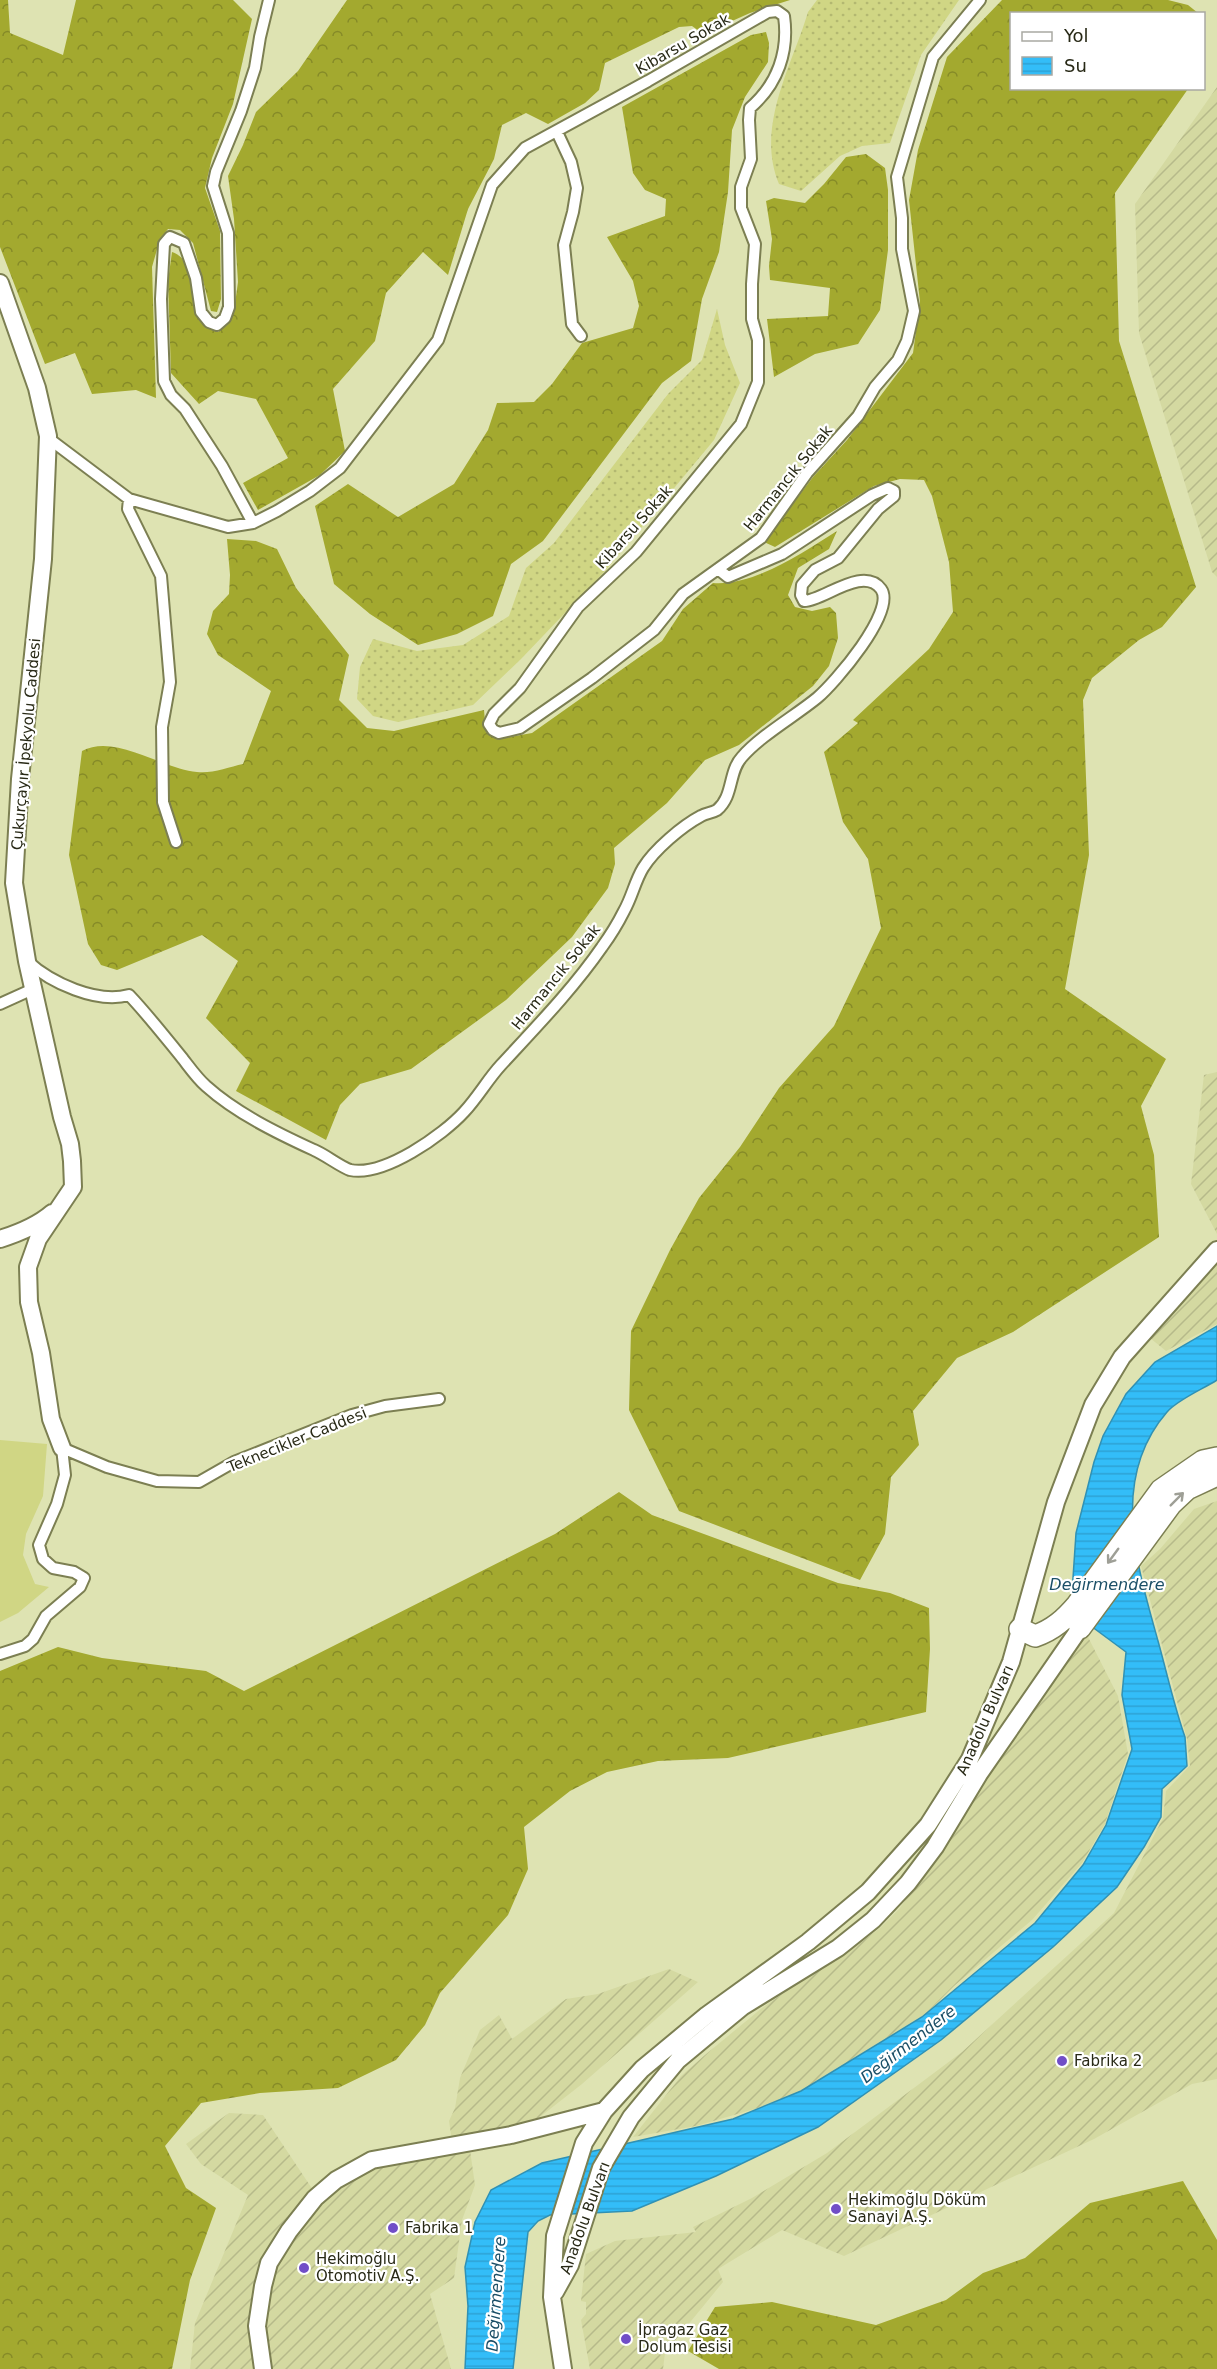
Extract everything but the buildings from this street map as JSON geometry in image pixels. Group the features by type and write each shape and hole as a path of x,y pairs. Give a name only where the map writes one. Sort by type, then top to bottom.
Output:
{"highway":[{"path":"1073,1623 1161,1490 1203,1461 1217,1458"},
{"path":"1020,1629 1035,1636 1073,1623 1171,1504 1187,1489 1217,1475"}],"street":[{"path":"253,523 222,466 164,381 161,299 164,244 170,237 184,243 196,278 201,312 205,317 217,325 225,318 229,307 228,233 213,186 216,172 241,111 255,68 269,0"},
{"name":"Harmancık Sokak","path":"27,961 34,968 65,986 98,997 129,995 204,1085 246,1114 328,1156 350,1170 379,1168 398,1160 424,1145 464,1112 487,1080 547,1016 601,948 625,911 644,866 663,845 702,814 715,812 725,801 734,768 743,755 818,696 857,652 877,623 883,610 883,595 881,588 873,584 847,582 812,601 804,601 801,595 802,585 815,570 837,558 878,509 894,496 894,491 888,488 872,495 782,554 728,577 718,569 761,538 807,473 858,416 875,387 898,360 907,341 914,311 902,249 902,218 897,177 933,57 980,0"},
{"name":"Kibarsu Sokak","path":"48,438 129,499 228,526 253,523 310,491 340,468 438,340 492,185 525,148 768,12 777,11 784,16 784,48 776,77 750,108 751,159 741,187 741,208 755,244 752,319 758,340 758,381 741,424 636,552 578,607 520,688 494,714 489,724 493,730 499,734 520,728 592,678 654,630 683,594 718,569"},
{"path":"556,132 571,162 577,188 564,245 572,324 581,336"},
{"name":"Çukurçayır İpekyolu Caddesi","path":"0,283 38,388 48,438 43,559 20,779 14,883 33,989 70,1144 73,1187 63,1204"},
{"path":"129,499 128,509 160,576 170,682 162,728 163,802 176,842"},
{"path":"0,1004 33,989"},
{"path":"0,1239 17,1234 45,1220 63,1204"},
{"path":"0,1654 25,1646 33,1639 45,1616 80,1587 84,1578 74,1572 53,1568 43,1559 39,1545 57,1504 65,1475 62,1448 51,1419 41,1353 29,1302 28,1267 38,1239 63,1204"},
{"name":"Anadolu Bulvarı","path":"563,2369 552,2296 555,2236 584,2143 604,2111 642,2069 707,2015 808,1942 868,1892 928,1825 970,1759 1011,1662 1056,1502 1093,1405 1122,1357 1217,1250"},
{"name":"Teknecikler Caddesi","path":"62,1448 108,1467 157,1481 199,1482 234,1462 352,1414 385,1406 439,1400"},
{"name":"Anadolu Bulvarı","path":"552,2296 570,2265 601,2168 615,2141 631,2118 678,2060 742,2007 838,1948 873,1920 908,1883 935,1847 1073,1623"},
{"path":"263,2369 257,2326 269,2263 289,2231 315,2198 336,2180 372,2160 511,2135 604,2111"}],"shaded area":[{"path":"817,0 959,0 921,55 890,143 862,146 840,156 801,191 779,184 773,162 771,141 773,119 785,75 808,12"},
{"path":"1217,87 1217,577 1212,572 1139,333 1135,204"},
{"path":"717,309 725,345 740,383 714,440 607,569 521,659 473,705 398,722 373,716 357,699 360,667 373,639 417,651 463,645 509,616 526,568 554,543 668,394 702,360"},
{"path":"1217,1072 1217,1234 1191,1184 1204,1075"},
{"path":"1217,1262 1217,1324 1166,1351 1150,1338"},
{"path":"0,1440 47,1444 43,1496 26,1534 23,1555 35,1584 49,1587 18,1613 0,1622"},
{"path":"1217,1501 1217,2079 1192,2084 1094,2139 844,2256 782,2230 718,2269 723,2282 665,2353 663,2369 590,2369 581,2320 586,2314 586,2302 581,2301 586,2254 615,2241 696,2232 693,2227 752,2198 827,2153 962,2052 1114,1913 1163,1818 1166,1791 1190,1766 1187,1739 1141,1566 1160,1549 1194,1509"},
{"path":"1087,1635 1118,1696 1128,1754 1105,1824 1082,1863 1032,1920 954,1986 913,2027 793,2098 696,2126 633,2137 681,2076 705,2055 762,2008 811,1974 836,1961 880,1928 899,1909 932,1865 989,1771"},
{"path":"669,1969 698,1982 582,2084 531,2124 468,2136 475,2185 462,2220 454,2278 430,2294 451,2369 190,2369 195,2323 248,2195 201,2164 186,2144 229,2113 263,2115 313,2190 327,2179 452,2141 449,2121 455,2108 460,2078 480,2030 499,2015 512,2039 566,1999 598,1994"}],"green space":[{"path":"0,0 8,0 10,33 63,55 76,0 233,0 252,19 233,104 212,158 205,188 220,231 221,299 217,312 211,311 193,243 180,230 168,229 160,239 152,267 156,398 136,390 92,394 75,353 45,364 0,247"},
{"path":"347,0 790,0 750,13 703,34 692,26 679,27 605,63 599,90 585,103 548,124 526,113 502,125 494,159 468,209 448,275 423,252 386,293 375,341 333,389 345,451 320,475 258,510 243,483 288,458 256,399 218,391 199,404 171,373 168,281 172,252 181,258 187,267 200,315 207,325 218,332 227,325 234,311 238,282 234,219 228,176 256,112 298,71"},
{"path":"1002,0 1168,0 1188,5 1197,12 1010,12 1010,90 1187,90 1115,193 1119,341 1196,587 1162,627 1139,640 1092,678 1083,700 1089,855 1065,989 1166,1059 1141,1106 1154,1155 1159,1237 1013,1332 957,1358 913,1411 919,1445 891,1477 885,1534 860,1580 679,1511 629,1410 631,1331 670,1250 699,1198 740,1147 779,1088 834,1026 881,928 868,859 843,822 824,752 858,723 853,720 929,649 953,612 949,562 932,496 924,480 900,479 874,486 775,547 764,542 813,477 847,440 913,353 920,302 909,200 918,150 947,57"},
{"path":"766,32 769,43 768,62 745,97 732,130 728,192 719,252 702,299 691,361 662,383 543,541 511,564 493,616 457,634 418,645 370,614 334,584 315,506 348,484 398,517 454,484 488,430 497,403 534,402 552,384 582,343 633,328 639,306 633,281 607,237 665,216 666,199 645,190 633,173 622,107 751,35"},
{"path":"866,154 885,168 888,190 888,250 880,310 858,344 815,354 774,377 767,319 828,316 830,288 770,280 772,239 766,201 774,198 805,203 846,157"},
{"path":"837,531 829,549 798,568 788,595 795,607 812,611 830,607 836,613 838,638 829,666 813,686 739,745 705,760 667,803 614,848 615,864 608,888 572,937 506,1000 411,1069 360,1084 340,1105 326,1140 236,1091 250,1063 206,1018 238,961 202,935 117,970 101,965 88,944 69,855 82,751 109,746 197,772 214,771 243,764 271,691 218,655 207,634 213,611 229,594 227,539 256,541 277,549 296,588 349,655 339,700 367,728 394,731 484,710 486,732 498,739 532,733 662,641 683,609 713,583 729,583 761,574 793,558"},
{"path":"619,1492 652,1515 838,1583 890,1593 929,1608 930,1649 926,1712 728,1758 658,1761 607,1772 570,1791 524,1827 528,1869 508,1915 440,1993 425,2025 396,2060 338,2088 260,2093 201,2103 165,2146 186,2188 216,2208 190,2280 172,2369 0,2369 0,1671 58,1647 102,1658 206,1671 244,1691 555,1534"},
{"path":"1183,2181 1217,2240 1217,2369 719,2369 688,2351 715,2307 772,2302 876,2325 946,2300 983,2273 1025,2258 1090,2203"}],"water":[{"name":"Değirmendere","path":"1217,1326 1217,1380 1167,1412 1149,1438 1138,1465 1133,1494 1136,1553 1142,1583 1185,1737 1187,1766 1162,1789 1161,1817 1117,1887 1053,1947 941,2040 818,2127 716,2176 632,2211 550,2215 538,2221 528,2232 513,2369 465,2369 468,2306 465,2267 475,2222 491,2190 542,2163 733,2119 801,2091 922,2017 1035,1923 1083,1865 1106,1825 1132,1749 1122,1695 1126,1652 1091,1626 1072,1593 1076,1533 1103,1436 1126,1394 1155,1362"}],"place":[{"name":"Fabrika 2","path":"1062,2061"},
{"name":"Hekimoğlu Döküm Sanayi A.Ş.","path":"836,2209"},
{"name":"Fabrika 1","path":"393,2228"},
{"name":"Hekimoğlu Otomotiv A.Ş.","path":"304,2268"},
{"name":"İpragaz Gaz Dolum Tesisi","path":"626,2339"}]}
